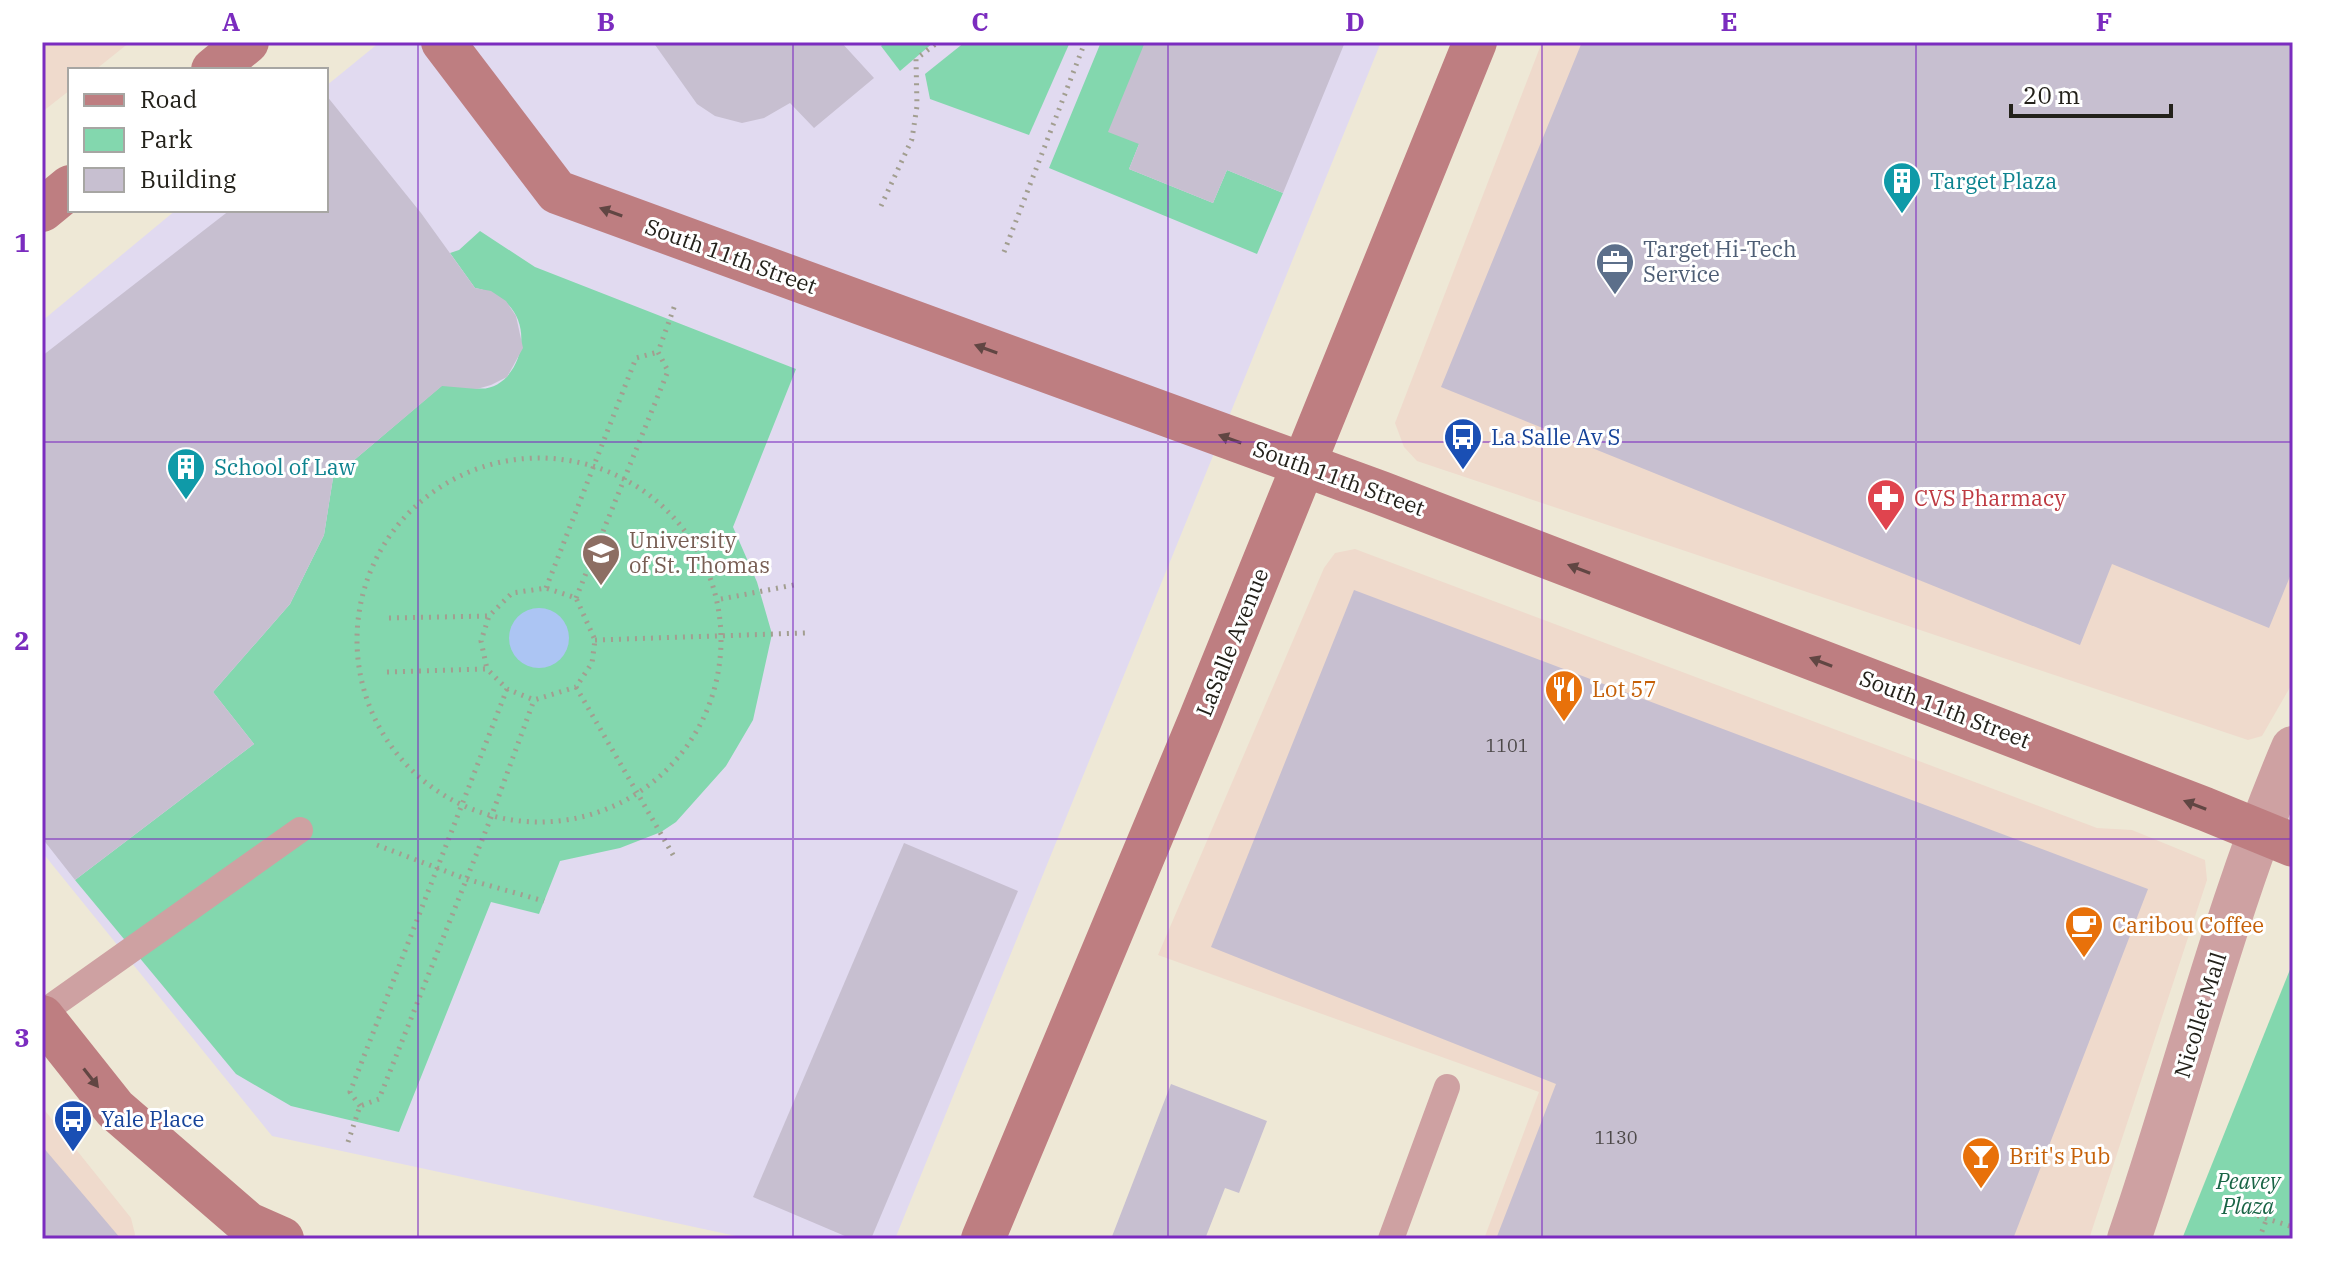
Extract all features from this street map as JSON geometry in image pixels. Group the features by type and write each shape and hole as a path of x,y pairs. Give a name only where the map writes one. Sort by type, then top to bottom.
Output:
{"street":[{"path":"215,68 247,42"},
{"name":"South 11th Street","path":"443,42 557,192 1304,465 2276,838"},
{"name":"LaSalle Avenue","path":"983,1239 1304,465 1475,42"},
{"path":"42,210 68,189"},
{"name":"Nicollet Mall","path":"2129,1239 2276,838 2293,748"},
{"path":"42,1015 115,1109 254,1234"}],"lane":[{"path":"42,1015 300,830"},
{"path":"1391,1239 1447,1087"}],"path":[{"path":"881,206 912,139 917,106 916,59 938,42"},
{"path":"1004,252 1085,42"},
{"path":"576,598 546,588 512,593 489,616 481,641 487,669 507,689 534,700 576,687 592,663 595,640 576,598 668,371 658,352 676,302"},
{"path":"546,588 636,358 658,352"},
{"path":"555,456 626,477 661,501 694,538 721,599 725,636 697,737 640,795 556,823 490,820 410,771 375,722 364,697 355,651 362,589 415,504 488,463 555,456"},
{"path":"721,599 799,584"},
{"path":"389,618 489,616"},
{"path":"595,640 805,633"},
{"path":"387,672 487,669"},
{"path":"576,687 676,860"},
{"path":"360,1106 350,1092 507,689"},
{"path":"360,1106 379,1099 490,820 534,700"},
{"path":"377,845 466,879 544,901"},
{"path":"348,1142 360,1106"},
{"path":"2227,1206 2293,1227"},
{"path":"2259,1239 2267,1218"}],"shaded area":[{"path":"42,42 130,42 98,68 68,68 68,92 42,112"},
{"name":"University of St. Thomas","path":"380,42 1381,42 895,1239 750,1239 272,1136 42,852 42,321 174,212 328,212 328,84"},
{"name":"Target Plaza","path":"1542,42 2293,42 2293,682 2262,736 2248,740 1417,461 1404,447 1395,423"},
{"path":"1355,549 2097,828 2132,830 2205,860 2207,880 2089,1239 1484,1239 1539,1092 1158,955 1324,568 1335,553"},
{"path":"42,1107 131,1218 134,1239 42,1239"}],"green space":[{"path":"885,42 934,42 900,71 881,46"},
{"path":"965,42 1070,42 1029,135 930,99 925,74"},
{"path":"1101,42 1145,42 1139,144 1129,169 1213,203 1227,170 1283,193 1257,254 1049,168"},
{"path":"480,231 535,267 796,369 733,527 757,582 772,634 753,720 726,766 676,822 661,832 620,848 560,861 539,914 491,902 399,1132 291,1106 236,1074 75,880 254,744 213,692 290,604 324,535 333,478 452,377 475,388 492,387 505,378 515,364 521,347 520,328 513,311 498,297 475,288 450,253 459,250"},
{"name":"Peavey Plaza","path":"2293,962 2293,1239 2182,1239"}],"water":[{"path":"539,608 551,610 560,617 567,626 567,650 560,659 551,666 539,668 527,666 518,659 511,650 509,638 511,626 518,617 527,610"}],"building":[{"path":"653,42 841,42 874,78 814,128 790,103 764,118 742,123 715,116 697,104"},
{"path":"1145,42 1345,42 1283,193 1227,170 1213,203 1129,169 1139,144 1108,132"},
{"name":"Target Plaza","path":"1582,42 2293,42 2293,569 2269,628 2112,564 2080,645 1441,387"},
{"name":"School of Law","path":"328,97 421,213 475,288 491,291 506,301 516,316 523,348 507,377 477,389 442,386 333,478 324,535 290,604 213,692 254,744 75,880 42,838 42,356 227,212 328,212"},
{"path":"1354,590 2148,889 2013,1239 1496,1239 1556,1084 1211,947"},
{"path":"904,843 1018,891 871,1239 852,1239 753,1197"},
{"path":"1171,1084 1267,1121 1239,1193 1225,1188 1205,1239 1111,1239"},
{"path":"42,1146 121,1239 42,1239"}],"place":[{"name":"Target Plaza","path":"1902,215"},
{"name":"Target Hi-Tech Service","path":"1615,296"},
{"name":"La Salle Av S","path":"1463,471"},
{"name":"School of Law","path":"186,501"},
{"name":"CVS Pharmacy","path":"1886,532"},
{"name":"University of St. Thomas","path":"601,587"},
{"name":"Lot 57","path":"1564,723"},
{"name":"Caribou Coffee","path":"2084,959"},
{"name":"Yale Place","path":"73,1153"},
{"name":"Brit's Pub","path":"1981,1190"}]}
